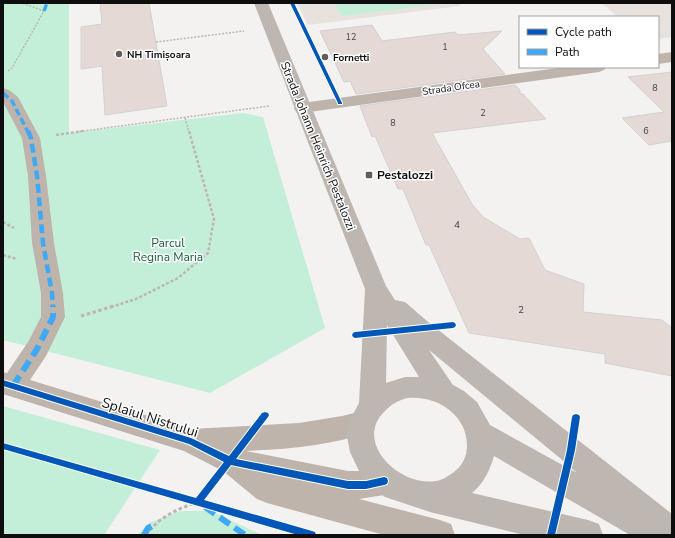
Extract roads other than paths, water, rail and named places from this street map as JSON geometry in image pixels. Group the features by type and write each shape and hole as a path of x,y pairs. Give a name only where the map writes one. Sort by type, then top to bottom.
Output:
{"main road":[{"name":"Strada Johann Heinrich Pestalozzi","path":"261,3 376,289 443,392"},
{"name":"Strada Johann Heinrich Pestalozzi","path":"367,414 376,289"},
{"path":"376,289 419,328 672,533"},
{"path":"422,496 440,495 457,489 470,478 479,464 482,449 480,433 475,420 467,408 456,399 443,392 428,388 412,387 397,389 384,395 367,414 360,439 364,454 372,469 384,481 402,491 422,496 588,535"},
{"path":"480,433 659,535"}],"street":[{"path":"659,59 672,57"},
{"name":"Strada Ofcea","path":"302,108 592,68"},
{"path":"3,93 12,101 31,138 37,176 43,243 52,293 53,317 37,349 8,385"},
{"name":"Splaiul Nistrului","path":"8,385 191,442 230,461 348,485 366,485 384,481"},
{"name":"Splaiul Nistrului","path":"191,442 313,434 340,430 367,414"},
{"path":"230,461 267,489 440,535"}],"place":[{"name":"NH Timișoara","path":"119,54"},
{"name":"Fornetti","path":"325,57"},
{"name":"Pestalozzi","path":"369,175"}],"park label":[{"name":"Parcul Regina Maria","path":"168,250"}]}
